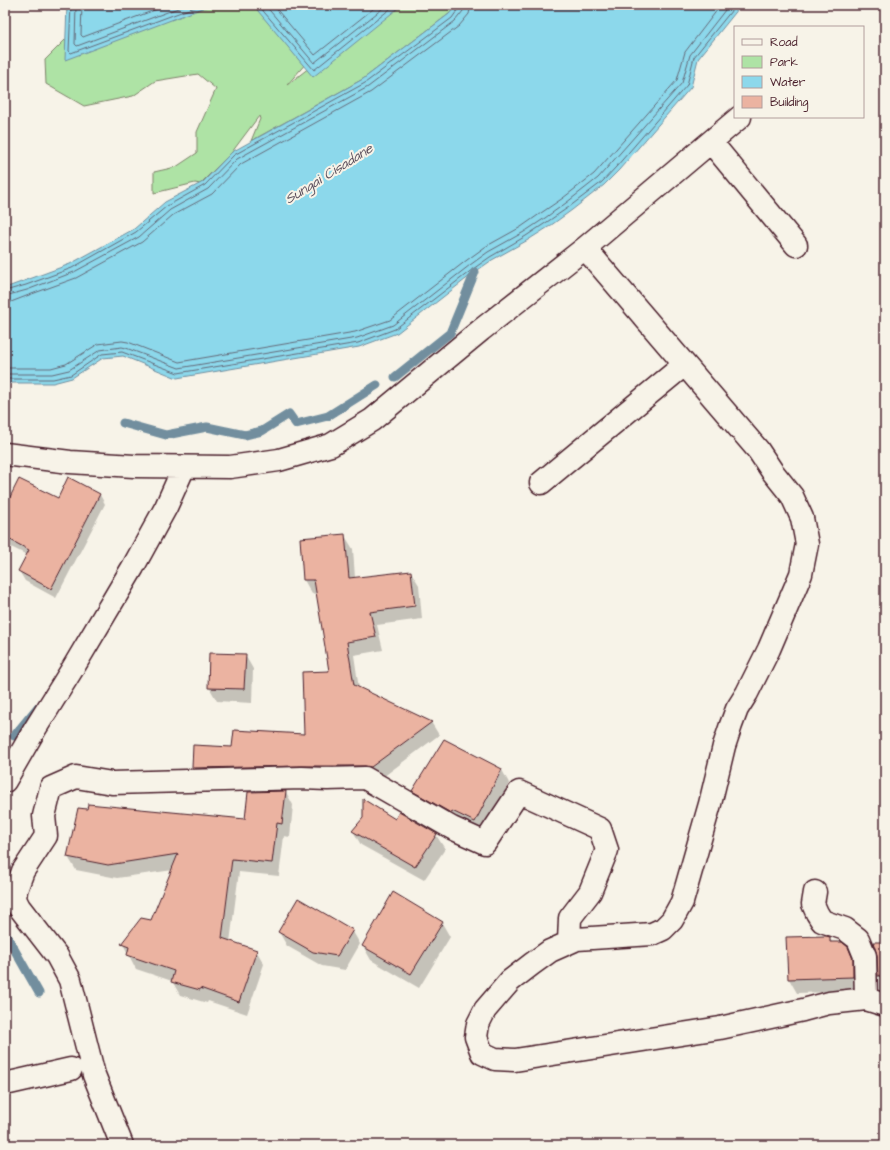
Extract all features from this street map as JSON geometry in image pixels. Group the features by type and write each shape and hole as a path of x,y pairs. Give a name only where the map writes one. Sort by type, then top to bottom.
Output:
{"street":[{"path":"5,454 70,462 134,466 230,467 279,460 331,445 372,420 481,330 585,248 739,118"},
{"path":"711,142 796,245"},
{"path":"585,248 758,450 772,471 792,496 802,518 807,544 801,574 769,649 751,686 737,709 731,725 682,902 672,920 663,929 652,934 577,939 550,952 510,981 485,1010 478,1024 476,1037 482,1053 495,1059 515,1060 720,1028 829,1003 875,1002 864,956 858,939 845,929 822,921 816,913 813,904 815,892"},
{"path":"541,483 684,365"},
{"path":"5,781 38,723 130,574 160,519 184,467"},
{"path":"122,1145 94,1075 70,980 57,956 19,907 16,899 16,890 23,871 46,836 44,816 52,788 76,777 112,783 302,778 365,778 452,828 485,843 519,792 600,829 607,850 590,892 570,918 569,942"},
{"path":"5,1084 71,1069"}],"green space":[{"path":"153,5 334,5 314,54 287,85 323,57 358,5 457,5 449,14 363,79 251,141 260,119 259,116 232,152 200,184 195,183 154,193 154,172 176,167 197,153 197,132 216,89 198,74 155,81 133,96 84,106 46,84 45,60 65,40 89,39"}],"water":[{"path":"67,5 211,5 65,60"},
{"path":"253,5 402,5 313,77"},
{"name":"Sungai Cisadane","path":"457,5 748,5 739,8 698,59 691,87 619,170 604,185 550,226 492,260 475,272 397,333 359,347 177,378 123,356 103,358 72,378 53,383 5,383 5,288 70,264 134,229 165,202 203,182 232,152 363,79 449,14"}],"building":[{"path":"68,477 100,494 51,589 18,571 29,550 5,537 5,507 19,479 58,498"},
{"path":"345,534 349,578 411,571 415,606 370,612 376,637 347,642 354,685 432,722 371,767 302,766 192,768 193,745 232,747 234,730 304,734 302,672 329,671 314,580 303,580 300,538"},
{"path":"209,653 246,654 244,689 208,688"},
{"path":"444,739 502,769 475,822 452,811 451,813 412,791"},
{"path":"286,791 282,824 277,823 272,863 232,859 222,938 257,950 239,1002 200,988 200,990 171,982 174,971 127,955 129,947 121,944 141,918 151,920 178,854 108,865 67,857 78,808 87,809 88,804 245,819 248,792"},
{"path":"363,799 395,819 399,812 437,834 415,867 352,831 363,818"},
{"path":"393,892 443,922 411,974 362,946"},
{"path":"298,898 353,930 337,956 313,952 278,932"},
{"path":"786,937 830,937 830,942 842,942 848,947 853,959 853,977 788,979"},
{"path":"873,942 885,942 885,976 878,976 877,955"}],"waterway":[{"path":"395,377 450,333 475,272"},
{"path":"123,423 166,435 207,427 245,435 262,431 289,414 296,424 328,416 377,385"},
{"path":"14,736 37,708"},
{"path":"5,933 39,993"}]}
